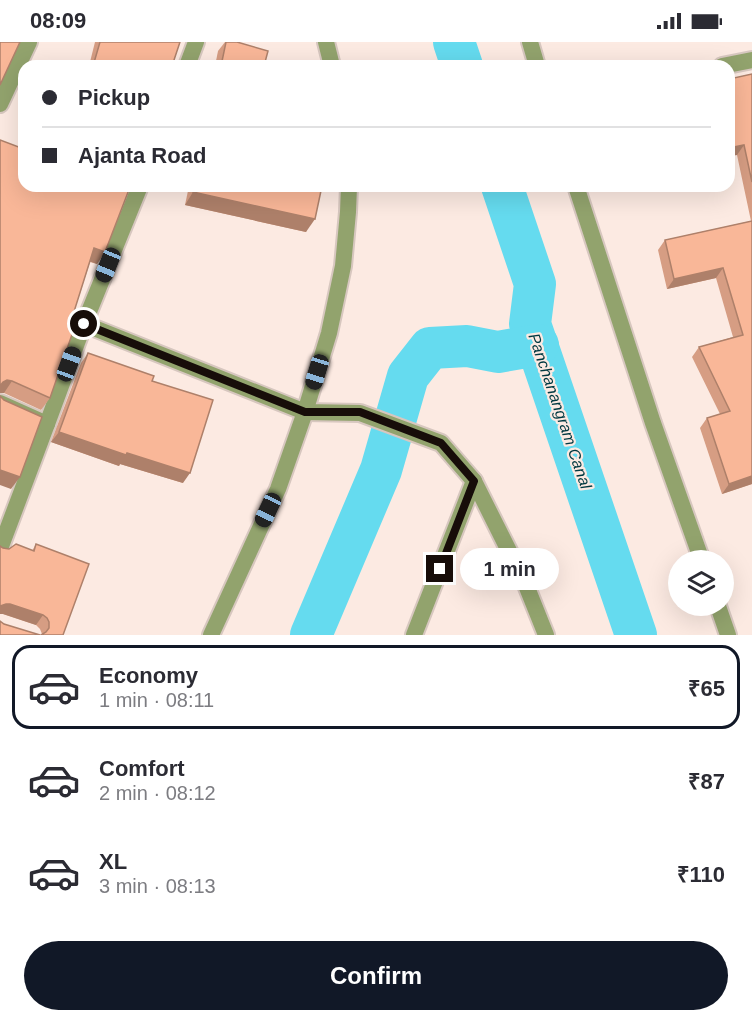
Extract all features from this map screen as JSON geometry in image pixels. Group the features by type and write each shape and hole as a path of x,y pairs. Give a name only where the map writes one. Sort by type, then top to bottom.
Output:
{"street":[{"path":"21,60 29,42"},
{"path":"189,60 196,42"},
{"path":"326,42 330,60"},
{"path":"530,42 535,60"},
{"path":"735,63 752,60"},
{"path":"0,104 18,66"},
{"path":"0,549 84,324 138,192"},
{"path":"211,635 278,489 305,412 329,333 344,266 349,192"},
{"path":"578,192 653,423 698,550"},
{"path":"84,324 305,412 360,412 441,443 474,481 526,585 546,635"},
{"path":"0,403 47,424"},
{"path":"414,635 474,481"},
{"path":"721,616 728,635"}],"building":[{"path":"0,42 20,42 0,85"},
{"path":"100,42 180,42 174,60 95,60"},
{"path":"226,42 237,42 268,51 266,60 222,60"},
{"path":"752,74 752,182 744,145 735,147 735,78"},
{"path":"0,140 18,147 18,192 128,192 105,252 94,248 72,318 77,320 50,398 12,381 7,380 0,386"},
{"path":"193,192 321,192 315,219"},
{"path":"752,221 752,476 729,484 707,418 730,411 699,347 743,335 723,268 674,279 665,240"},
{"path":"88,353 154,376 152,381 213,400 190,473 127,453 126,455 59,432"},
{"path":"0,396 42,417 20,477 0,470"},
{"path":"16,544 34,551 36,544 89,564 63,635 41,635 49,628 49,622 43,615 10,604 0,606 0,546 9,549"},
{"path":"0,621 4,624 40,635 0,635"}],"waterway":[{"name":"Panchanangram Canal","path":"454,42 460,60"},
{"name":"Panchanangram Canal","path":"504,192 535,284 530,324 636,635"},
{"path":"311,635 381,470 408,376 430,348 467,346 498,352 538,345"}],"route":[{"path":"84,324 305,412 360,412 441,443 474,481 440,569"}]}
